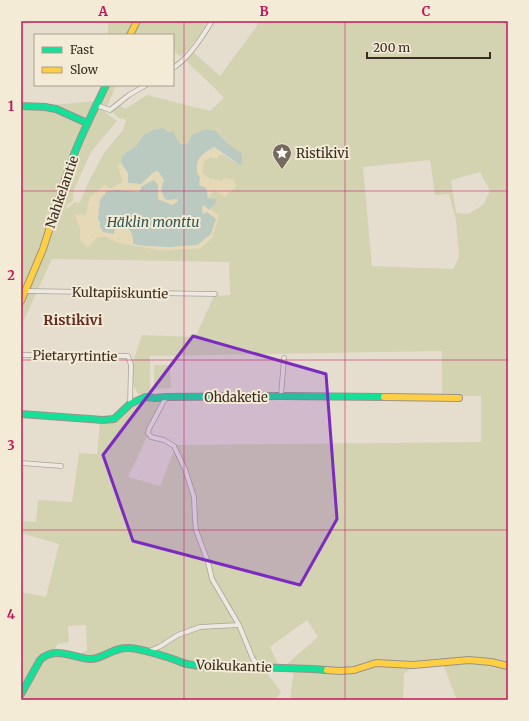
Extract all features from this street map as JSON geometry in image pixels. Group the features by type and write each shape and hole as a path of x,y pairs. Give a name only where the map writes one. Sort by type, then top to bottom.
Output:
{"street":[{"path":"130,34 137,21"},
{"path":"174,67 186,57 212,21"},
{"name":"Nahkelantie","path":"21,301 43,249 70,164 87,123 106,86"},
{"path":"96,105 110,110 144,86"},
{"path":"21,106 56,109 87,123"},
{"name":"Kultapiiskuntie","path":"26,291 215,294"},
{"name":"Pietaryrtintie","path":"21,355 128,356 131,365 130,404"},
{"path":"281,396 284,358"},
{"name":"Ohdaketie","path":"21,414 103,420 114,419 130,404 145,397 281,396 459,398"},
{"path":"166,397 148,433 151,438 164,440 174,446 185,469 194,498 196,530 208,562 212,579 238,625 253,659 260,668"},
{"path":"21,463 61,466"},
{"path":"148,651 159,647 178,635 200,627 238,625"},
{"name":"Voikukantie","path":"21,694 40,660 44,656 51,653 60,653 88,659 96,659 121,648 148,651 187,664 214,667 294,668 340,671 354,670 376,663 413,664 469,660 491,662 508,666"}],"highlighted area":[{"path":"193,336 326,374 337,519 300,585 133,541 103,455"}],"green space":[{"path":"108,21 134,21 128,34 108,34"},
{"path":"141,21 208,21 199,36 181,57 174,51 174,34 134,34"},
{"path":"258,21 508,21 508,664 492,661 414,663 376,661 354,669 288,666 288,663 318,637 307,620 270,647 279,666 187,663 129,647 96,658 78,655 87,650 86,625 68,626 69,642 58,644 53,652 44,654 21,692 21,592 46,597 59,544 21,533 21,521 36,522 38,500 72,502 79,453 97,454 100,420 114,419 145,397 166,397 128,477 160,486 176,445 481,442 481,396 442,396 442,351 150,356 150,394 138,394 133,385 133,362 142,335 195,337 214,296 230,295 229,262 52,259 21,324 21,108 95,101 110,86 116,86 105,112 117,121 91,152 73,192 73,201 67,204 65,210 75,202 80,202 104,153 123,130 126,120 122,118 120,119 112,112 119,105 125,109 147,95 210,111 224,98 185,60 192,51 220,76 257,26","holes":["216,131 234,150 240,165 222,154 216,158 211,157 204,161 201,173 210,179 221,181 208,198 216,203 209,210 201,248 160,250 119,243 105,236 80,240 80,229 86,215 90,197 123,182 118,165 122,164 121,157 136,146 144,135 180,144 188,143","430,160 435,195 449,194 456,220 459,257 453,269 372,266 363,167","480,172 490,191 483,205 468,214 456,213 451,180"]},
{"path":"154,365 170,365 171,388 154,389"},
{"path":"115,651 142,651 187,666 264,669 281,692 275,700 21,700 21,697 41,661 52,655 88,660"},
{"path":"469,662 508,667 508,700 455,700 456,698 443,664"},
{"path":"376,664 413,666 404,674 403,700 290,700 294,669 340,672"}],"sand":[{"path":"214,147 222,154 216,158 210,157 204,161 202,173 210,179 221,181 225,178 234,180 236,187 227,194 226,197 214,190 208,198 199,185 196,165 200,157"},
{"path":"122,164 128,173 129,183 150,176 154,172 158,171 164,180 161,190 168,200 178,200 172,205 158,199 158,185 154,180 142,186 139,192 117,190 100,200 98,220 100,222 117,221 129,228 134,238 133,244 169,247 203,215 202,208 204,205 219,215 212,238 201,248 160,250 119,243 105,236 96,238 88,248 80,240 80,229 75,214 86,215 90,197 105,185 110,189 123,183 118,165"}],"water":[{"name":"Häklin monttu","path":"163,128 168,132 173,132 180,144 188,143 192,135 206,129 216,131 228,144 242,153 242,164 240,165 214,147 202,155 198,161 197,171 200,177 199,185 206,188 208,198 216,199 216,203 209,210 204,205 202,208 203,214 207,212 216,219 211,234 197,245 169,247 133,244 130,230 117,221 114,234 103,232 100,227 100,222 98,220 100,200 107,191 117,190 139,192 142,186 154,180 158,185 158,199 172,205 178,201 177,199 165,199 161,190 164,180 158,171 154,172 141,184 128,183 128,173 122,164 121,157 136,146 144,135 153,130"}],"traffic: fast":[{"path":"65,180 78,144 106,86"},
{"path":"21,106 56,109 87,123"},
{"path":"21,414 103,420 114,419 130,404 145,397 384,397"},
{"path":"21,694 40,660 45,656 57,653 94,659 118,649 129,648 150,652 185,664 202,666 327,670"}],"traffic: slow":[{"path":"130,34 137,21"},
{"path":"21,301 43,249 65,180"},
{"path":"384,397 459,398"},
{"path":"327,670 354,670 376,663 413,665 469,660 491,662 508,666"}],"place":[{"name":"Ristikivi","path":"282,170"}],"district":[{"name":"Ristikivi","path":"73,320"}]}
